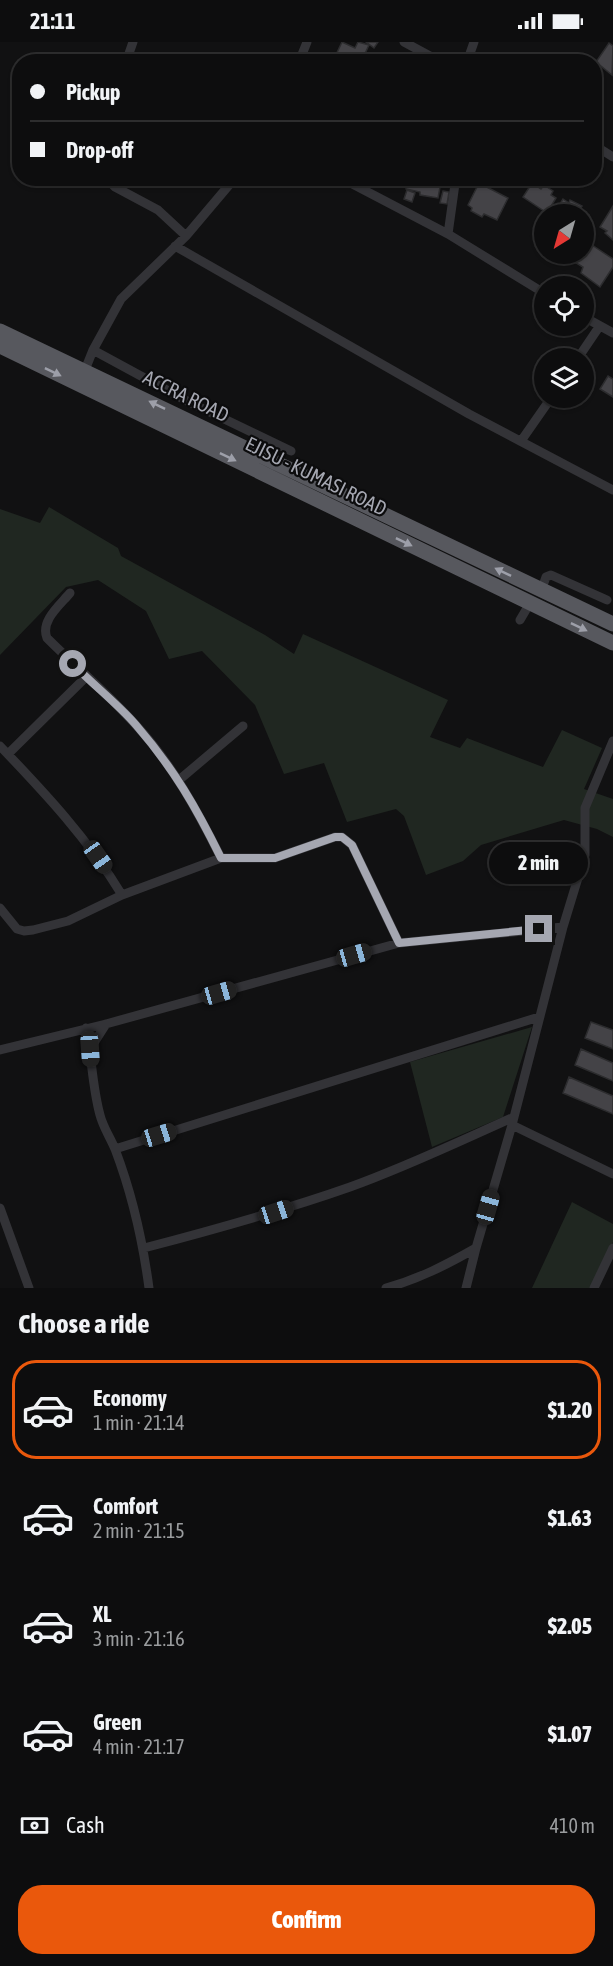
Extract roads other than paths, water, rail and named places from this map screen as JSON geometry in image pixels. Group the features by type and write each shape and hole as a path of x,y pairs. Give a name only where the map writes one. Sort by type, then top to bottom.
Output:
{"highway":[{"name":"ACCRA ROAD","path":"0,331 613,624"},
{"name":"EJISU - KUMASI ROAD","path":"0,346 613,643"}],"street":[{"path":"404,42 426,54"},
{"path":"114,186 158,210 186,236"},
{"path":"85,370 93,350 121,299 186,236 228,186"},
{"path":"356,186 448,234 534,287"},
{"path":"448,234 457,186"},
{"path":"175,246 469,414 613,490"},
{"path":"594,324 613,333"},
{"path":"585,348 599,327"},
{"path":"93,350 187,400 291,451"},
{"path":"521,441 544,408"},
{"path":"541,591 546,577 551,574 608,600"},
{"path":"70,592 47,622 44,632 47,638 135,723 179,780 197,809 221,858"},
{"path":"520,620 530,603"},
{"path":"8,754 86,677"},
{"path":"179,780 243,726"},
{"path":"466,1288 513,1121 538,1017 585,855 585,808 613,741"},
{"path":"0,746 53,801 89,844 122,895"},
{"path":"0,908 17,929 24,931 68,921 122,895 221,858 275,858 335,837 342,837 352,845 399,943"},
{"path":"0,1050 106,1024 399,943 563,927"},
{"path":"115,1149 538,1017"},
{"path":"90,1049 106,1024"},
{"path":"86,1028 93,1084 101,1118 115,1149 144,1248 149,1288"},
{"path":"513,1121 613,1174"},
{"path":"144,1248 257,1218 350,1187 513,1121"},
{"path":"0,1208 29,1288"},
{"path":"386,1288 415,1280 476,1248"},
{"path":"594,1288 613,1248"}]}
